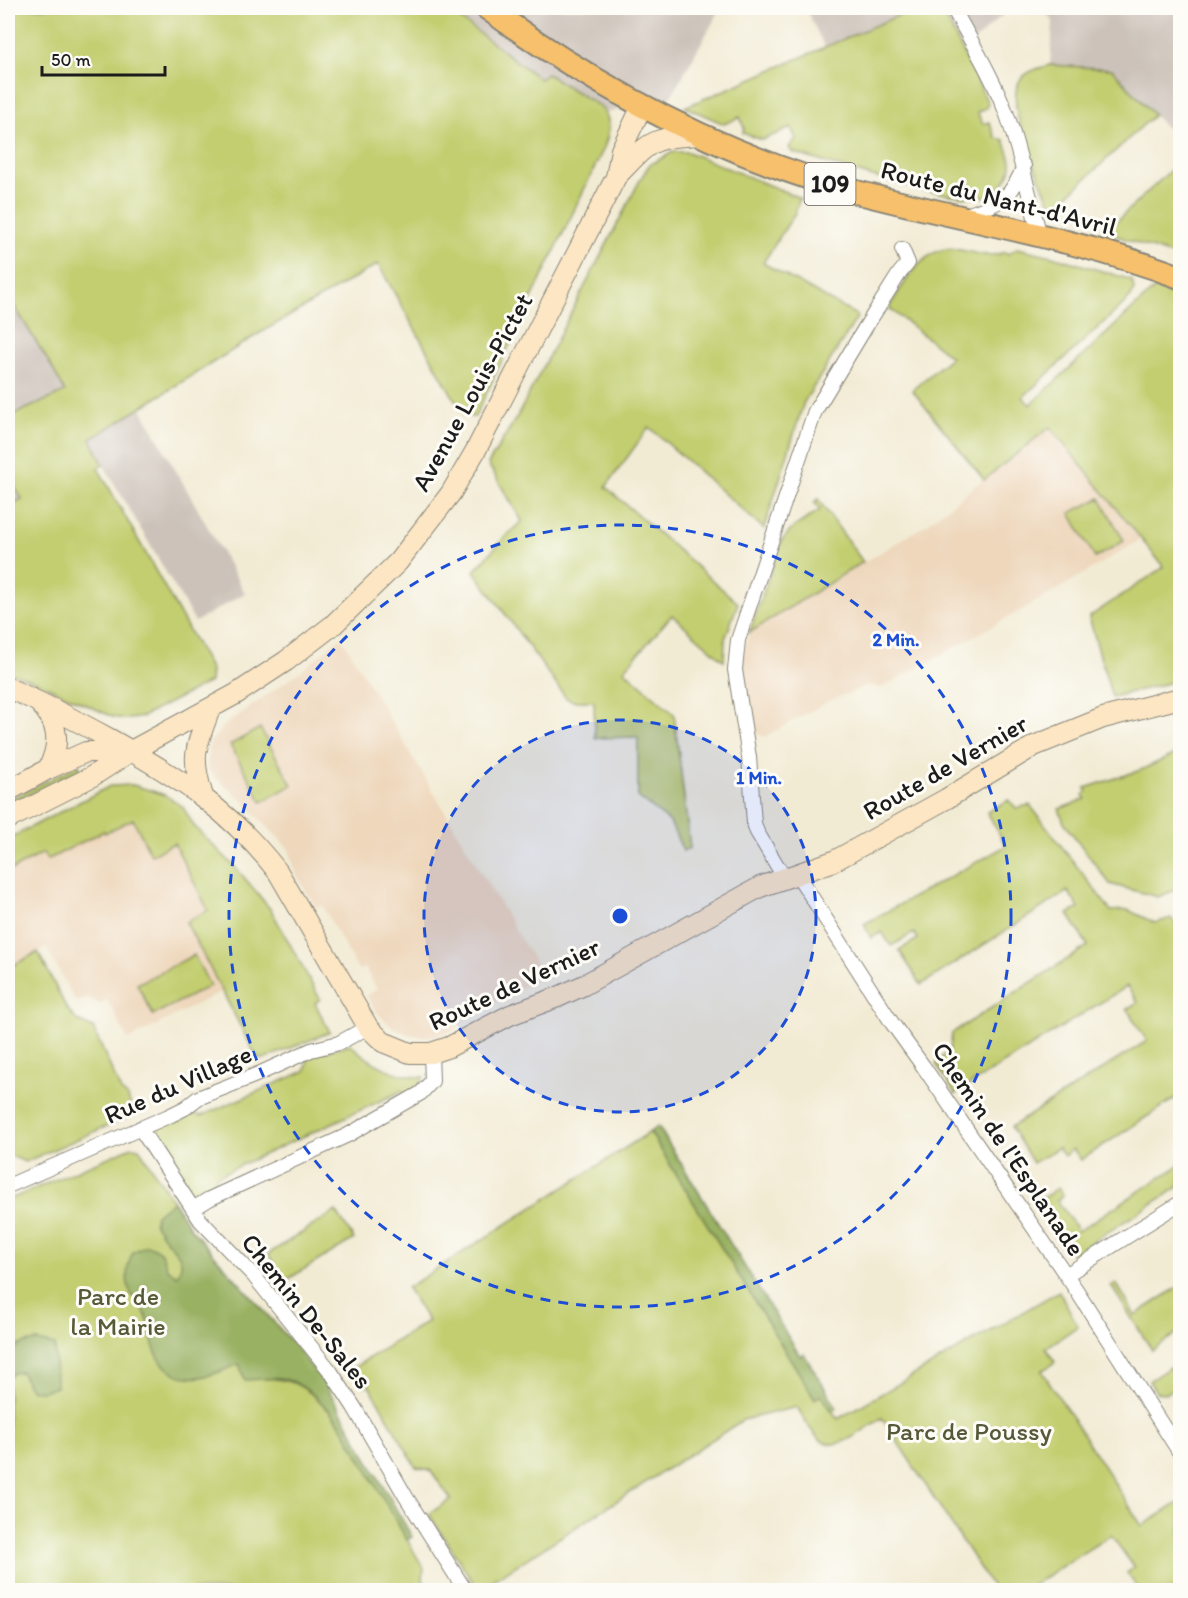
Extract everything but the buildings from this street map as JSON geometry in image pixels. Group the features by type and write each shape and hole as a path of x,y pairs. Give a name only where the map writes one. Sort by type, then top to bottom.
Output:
{"main road":[{"name":"Route du Nant-d'Avril","path":"487,8 554,55 642,106 702,135 774,164 858,192 1041,234 1115,255 1180,277"}],"street":[{"path":"953,8 994,82 1024,166 1041,234"},
{"name":"Avenue Louis-Pictet","path":"8,819 91,777 130,751 210,709 286,661 333,625 391,569 451,493 488,430 616,177 621,150 642,106"},
{"path":"616,177 652,142 672,136 702,135"},
{"path":"963,216 1006,197 1018,182 1024,166"},
{"name":"Chemin de l'Esplanade","path":"902,249 908,263 876,310 815,411 738,640 735,670 749,757 754,823 757,832 924,1066 1066,1275 1180,1453"},
{"name":"Route de Vernier","path":"8,688 35,699 172,774 231,818 278,872 368,1027 383,1042 410,1053 431,1053 453,1045 510,1014 582,986 760,887 834,861 1052,737 1102,718 1180,698"},
{"path":"35,699 48,712 57,741 54,757 48,769"},
{"path":"203,796 196,775 196,754 210,709"},
{"path":"8,792 48,769 86,752 130,751"},
{"name":"Rue du Village","path":"8,1186 185,1108 198,1098 311,1050 339,1043 368,1027"},
{"path":"193,1209 208,1199 348,1135 421,1093 432,1081 431,1053"},
{"name":"Chemin De-Sales","path":"140,1128 201,1221 254,1276 331,1372 465,1590"},
{"path":"1066,1275 1180,1203"}],"shaded area":[{"path":"446,8 721,8 670,98 606,113 601,107 540,79"},
{"path":"805,8 916,8 825,47"},
{"path":"941,8 1010,8 964,50"},
{"path":"1041,8 1180,8 1180,143 1112,69 1050,65 1053,21"},
{"path":"8,296 53,369 91,439 140,407 245,593 195,622 103,464 8,505"},
{"path":"1050,426 1140,540 1045,597 881,688 868,685 823,704 765,737 752,731 742,658 749,633 927,524"},
{"path":"341,637 543,976 465,1019 454,1030 438,1036 409,1035 393,1027 377,1013 367,996 377,989 365,968 358,970 322,905 317,908 296,874 289,849 207,767 209,745 223,726 301,671"},
{"path":"133,819 151,854 173,843 208,910 186,922 222,991 128,1040 107,999 100,1004 87,997 76,1002 46,947 38,952 66,1007 76,1020 93,1028 121,1091 127,1096 135,1114 25,1162 11,1156 8,1157 8,872 43,853 47,859 104,830 106,832"}],"green space":[{"path":"8,8 446,8 540,79 547,74 601,107 608,123 608,133 603,150 475,417 464,416 378,264 255,336 91,439 103,464 98,468 211,670 210,682 134,719 113,717 39,683 8,672 8,506 22,499 8,476 8,417 65,392 8,296"},
{"path":"916,8 941,8 988,103 986,108 977,112 983,124 989,122 996,138 1004,140 1011,162 1010,172 1002,186 990,195 975,197 952,195 862,174 792,152 789,147 796,139 791,128 762,140 743,133 744,128 740,117 724,124 685,107"},
{"path":"1050,65 1112,69 1154,115 1053,209 1026,145 1016,108 1019,82 1033,70"},
{"path":"673,152 688,152 800,198 795,213 763,263 858,316 804,402 764,529 649,427 606,487 738,603 725,639 724,661 672,615 624,670 674,714 690,848 683,851 670,822 638,797 638,737 595,738 594,701 573,701 566,698 474,571 522,521 488,464 518,415 641,178 649,165"},
{"path":"1172,169 1180,177 1180,258 1105,232"},
{"path":"1017,248 1132,280 1134,290 1131,297 1023,397 1030,405 1155,288 1180,298 1180,680 1112,697 1089,617 1164,567 1050,427 984,480 912,390 951,357 889,308 914,270 931,255 941,250 951,249 990,255 1006,252 1008,254"},
{"path":"1100,498 1124,541 1095,558 1070,513"},
{"path":"818,499 863,562 749,633 782,540 794,527 820,510 814,502"},
{"path":"260,728 292,785 262,802 230,745"},
{"path":"1180,752 1180,888 1158,897 1110,884 1064,823 1059,809 1086,799 1083,795 1087,792 1085,788 1141,770"},
{"path":"79,765 81,769 8,805 8,800"},
{"path":"133,785 165,795 183,807 194,826 238,870 271,910 320,999 315,1003 330,1032 264,1059 257,1058 186,922 208,910 174,843 151,855 133,819 47,860 43,853 8,872 8,839 110,786"},
{"path":"1009,800 1016,808 1030,805 1111,911 1128,910 1155,923 1171,918 1180,930 1180,1095 1081,1160 1073,1149 1064,1156 1058,1148 1033,1163 1011,1127 1147,1041 1127,1009 1138,1002 1127,986 955,1094 936,1064 950,1049 952,1033 1088,946 1068,914 1079,908 1068,891 921,985 899,950 918,939 914,933 891,946 882,932 871,938 864,924 1006,846 987,812"},
{"path":"38,952 66,1007 76,1020 93,1028 121,1091 127,1096 135,1114 25,1162 11,1156 8,1157 8,968"},
{"path":"194,955 210,986 153,1015 137,984"},
{"path":"350,1044 384,1068 403,1075 424,1077 405,1095 402,1091 217,1176 212,1190 193,1197 179,1178 181,1173 155,1136 159,1126 197,1106 195,1114 201,1116 305,1071 309,1056"},
{"path":"658,1126 800,1356 804,1354 837,1408 832,1411 821,1395 815,1399 650,1132"},
{"name":"Parc de Poussy","path":"650,1132 815,1398 821,1395 838,1419 1059,1291 1078,1326 1046,1348 1055,1362 1042,1371 1142,1526 1180,1502 1180,1590 1139,1590 1127,1573 1134,1567 1111,1535 1025,1590 988,1590 992,1587 882,1418 849,1439 831,1444 823,1442 815,1435 797,1407 743,1420 478,1590 429,1514 451,1499 430,1470 416,1467 369,1385 365,1386 353,1368 428,1321 407,1288"},
{"name":"Parc de la Mairie","path":"132,1147 139,1148 191,1229 296,1347 242,1371 245,1379 277,1379 300,1386 330,1412 341,1425 424,1569 423,1580 429,1590 8,1590 8,1200"},
{"path":"1180,1165 1180,1186 1075,1253 1065,1251 1034,1204 1058,1188 1063,1195 1057,1200 1078,1231"},
{"path":"173,1201 191,1229 296,1347 325,1384 412,1537 407,1540 341,1425 309,1391 294,1382 280,1378 245,1380 239,1364 206,1376 184,1377 165,1366 157,1355 144,1311 130,1292 127,1272 133,1252 147,1245 159,1251 167,1269 177,1276 181,1259 154,1223 156,1215"},
{"path":"336,1211 354,1239 285,1281 268,1254"},
{"path":"1116,1283 1135,1315 1180,1286 1180,1331 1152,1350 1111,1286"},
{"path":"37,1341 55,1345 56,1387 41,1391 30,1388 21,1372 13,1373 8,1379 9,1357 15,1348"},
{"path":"1170,1367 1180,1384 1165,1394 1156,1392 1149,1381"}]}
